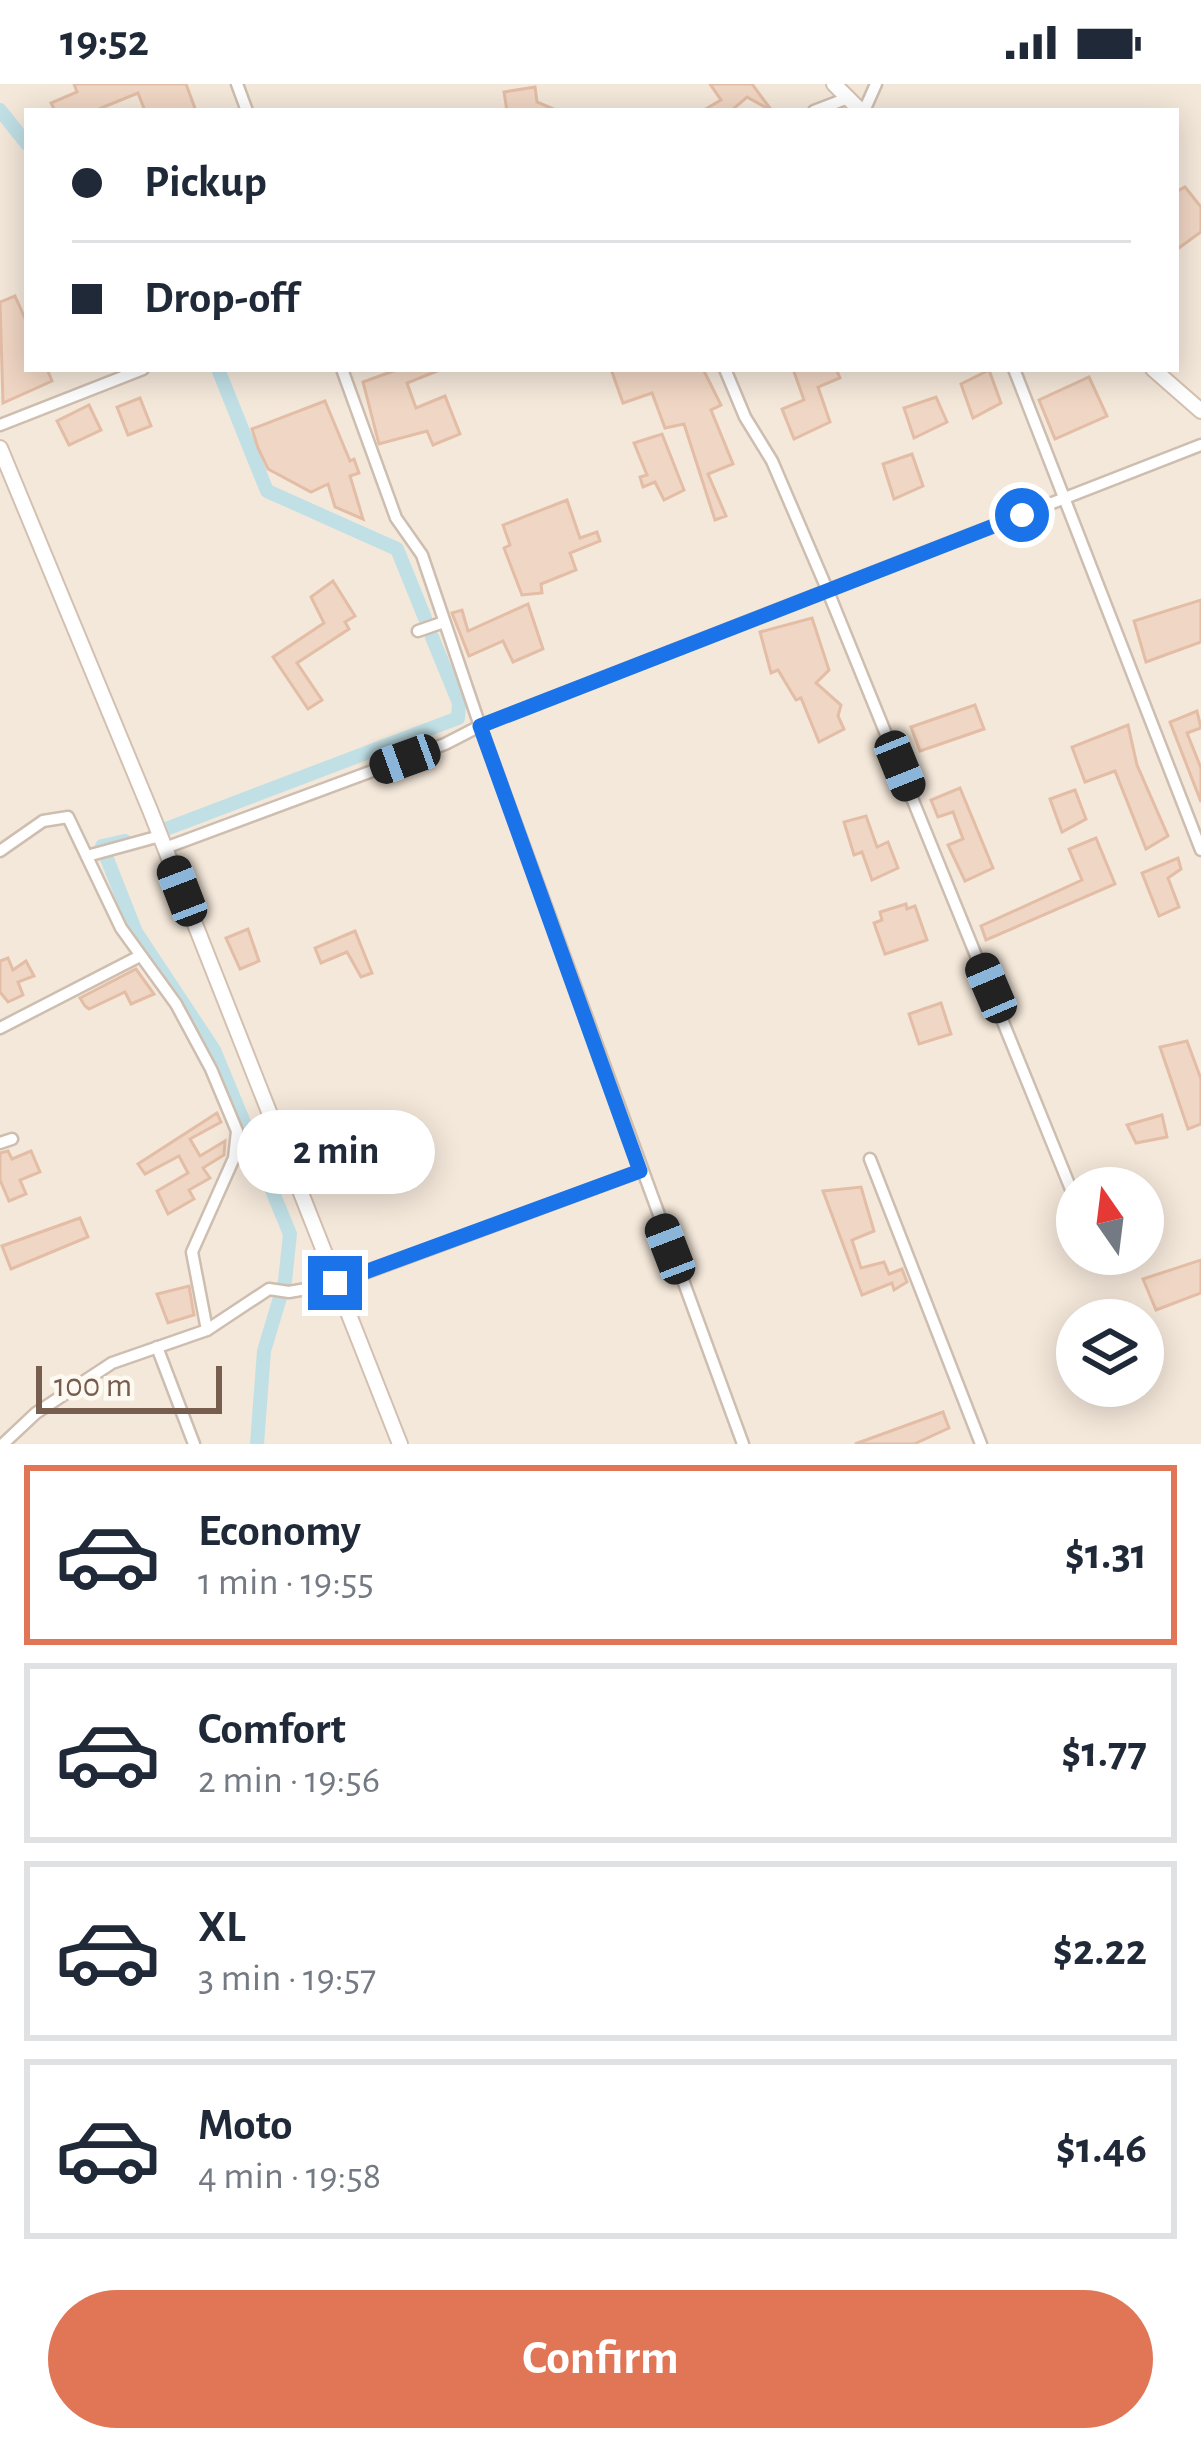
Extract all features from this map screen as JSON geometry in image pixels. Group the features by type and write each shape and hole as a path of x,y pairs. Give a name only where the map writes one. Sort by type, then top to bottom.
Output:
{"street":[{"path":"834,84 859,108"},
{"path":"822,108 848,98"},
{"path":"0,425 135,372"},
{"path":"343,372 396,518 422,555 640,1171 743,1444"},
{"path":"726,372 745,417 772,461 827,589 1062,1167"},
{"path":"1015,372 1061,500 1201,850"},
{"path":"1156,372 1201,411"},
{"path":"92,855 162,842 445,744 827,589 1201,446"},
{"path":"0,448 400,1444"},
{"path":"418,631 444,622"},
{"path":"0,851 43,821 68,817 92,855 138,957 176,1004 211,1069 237,1131 233,1157 192,1252 207,1330"},
{"path":"0,1028 138,957"},
{"path":"870,1159 981,1444"},
{"path":"3,1444 36,1413 112,1363 207,1330 269,1289 289,1292 335,1283 640,1171"},
{"path":"157,1347 194,1444"}],"shaded area":[{"path":"0,84 1201,84 1201,1444 0,1444"}],"building":[{"path":"74,84 186,84 195,108 144,108 138,93 101,108 54,108 51,103 77,92"},
{"path":"710,84 752,84 770,108 747,97 734,108 707,108 721,100"},
{"path":"535,87 537,102 551,108 507,108 504,92"},
{"path":"1185,187 1201,207 1201,232 1179,248 1179,190"},
{"path":"15,296 24,316 24,372 48,372 52,381 3,403 0,302"},
{"path":"391,372 434,372 407,383 416,408 445,396 460,434 433,445 427,431 379,444 363,382"},
{"path":"612,372 704,372 721,405 711,410 733,464 708,474 726,516 715,520 684,424 665,428 652,393 623,403"},
{"path":"794,372 837,372 840,378 818,387 830,422 794,439 782,409 804,400"},
{"path":"990,372 1001,403 973,418 961,384"},
{"path":"1089,377 1107,416 1055,439 1039,400"},
{"path":"936,397 947,422 914,438 904,408"},
{"path":"140,398 151,426 128,435 117,407"},
{"path":"325,401 359,473 350,476 363,519 335,507 328,484 311,492 268,469 258,448 252,429"},
{"path":"89,405 101,430 69,445 57,421"},
{"path":"662,434 684,490 664,500 655,482 643,487 640,477 647,475 634,443"},
{"path":"912,454 923,486 894,499 883,464"},
{"path":"567,500 580,538 597,532 600,541 570,553 576,570 541,584 542,593 522,595 504,548 510,545 503,525"},
{"path":"333,581 355,616 345,622 349,629 297,663 322,700 308,709 273,657 324,623 311,597"},
{"path":"1201,600 1201,642 1146,662 1134,621"},
{"path":"528,604 543,649 513,662 503,641 469,656 452,613 462,610 468,631"},
{"path":"812,618 829,670 816,683 841,705 838,716 844,729 819,742 801,698 796,700 778,670 771,673 760,632"},
{"path":"975,705 984,729 920,751 911,727"},
{"path":"1197,711 1201,728 1187,733 1201,768 1201,802 1170,722"},
{"path":"1128,725 1137,765 1168,836 1146,849 1115,771 1085,782 1072,747"},
{"path":"960,788 993,868 965,881 948,845 963,839 953,812 938,817 931,800"},
{"path":"1075,790 1086,819 1062,832 1050,799"},
{"path":"866,816 877,847 888,842 898,868 872,880 862,852 854,855 844,822"},
{"path":"1096,838 1115,884 986,940 981,926 1082,880 1069,849"},
{"path":"1178,858 1181,869 1168,878 1179,907 1159,916 1142,873"},
{"path":"906,904 907,909 915,906 927,940 885,954 874,923 882,920 880,912"},
{"path":"248,929 259,961 240,969 226,938"},
{"path":"355,931 372,973 361,977 347,952 321,963 315,948"},
{"path":"8,958 13,970 26,961 34,976 18,982 23,995 8,1002 0,992 0,961"},
{"path":"136,969 154,994 131,1004 125,992 89,1009 80,998"},
{"path":"941,1003 951,1034 919,1044 909,1014"},
{"path":"1187,1041 1201,1079 1201,1124 1188,1129 1160,1047"},
{"path":"217,1113 221,1122 190,1139 200,1156 225,1141 224,1155 203,1168 210,1178 189,1190 194,1199 168,1214 157,1191 188,1173 179,1156 145,1174 138,1164"},
{"path":"1162,1115 1167,1137 1136,1143 1127,1125"},
{"path":"8,1151 12,1159 31,1151 40,1172 20,1180 26,1194 9,1201 0,1180 0,1153"},
{"path":"861,1187 874,1231 852,1240 861,1268 884,1262 889,1274 902,1269 907,1282 894,1290 892,1283 862,1295 823,1191"},
{"path":"80,1218 88,1237 11,1269 2,1246"},
{"path":"1201,1260 1201,1293 1164,1307 1164,1299 1151,1299 1143,1279"},
{"path":"189,1286 194,1315 168,1323 157,1294"},
{"path":"943,1412 949,1428 914,1444 855,1444"}],"waterway":[{"path":"0,110 24,140"},
{"path":"219,372 267,491 397,549 425,618"},
{"path":"166,829 458,718 459,703 432,637"},
{"path":"125,841 102,846 136,932 214,1050 290,1234 285,1281 264,1351 257,1444"}],"route":[{"path":"335,1283 640,1171 480,726 1022,515"}]}
